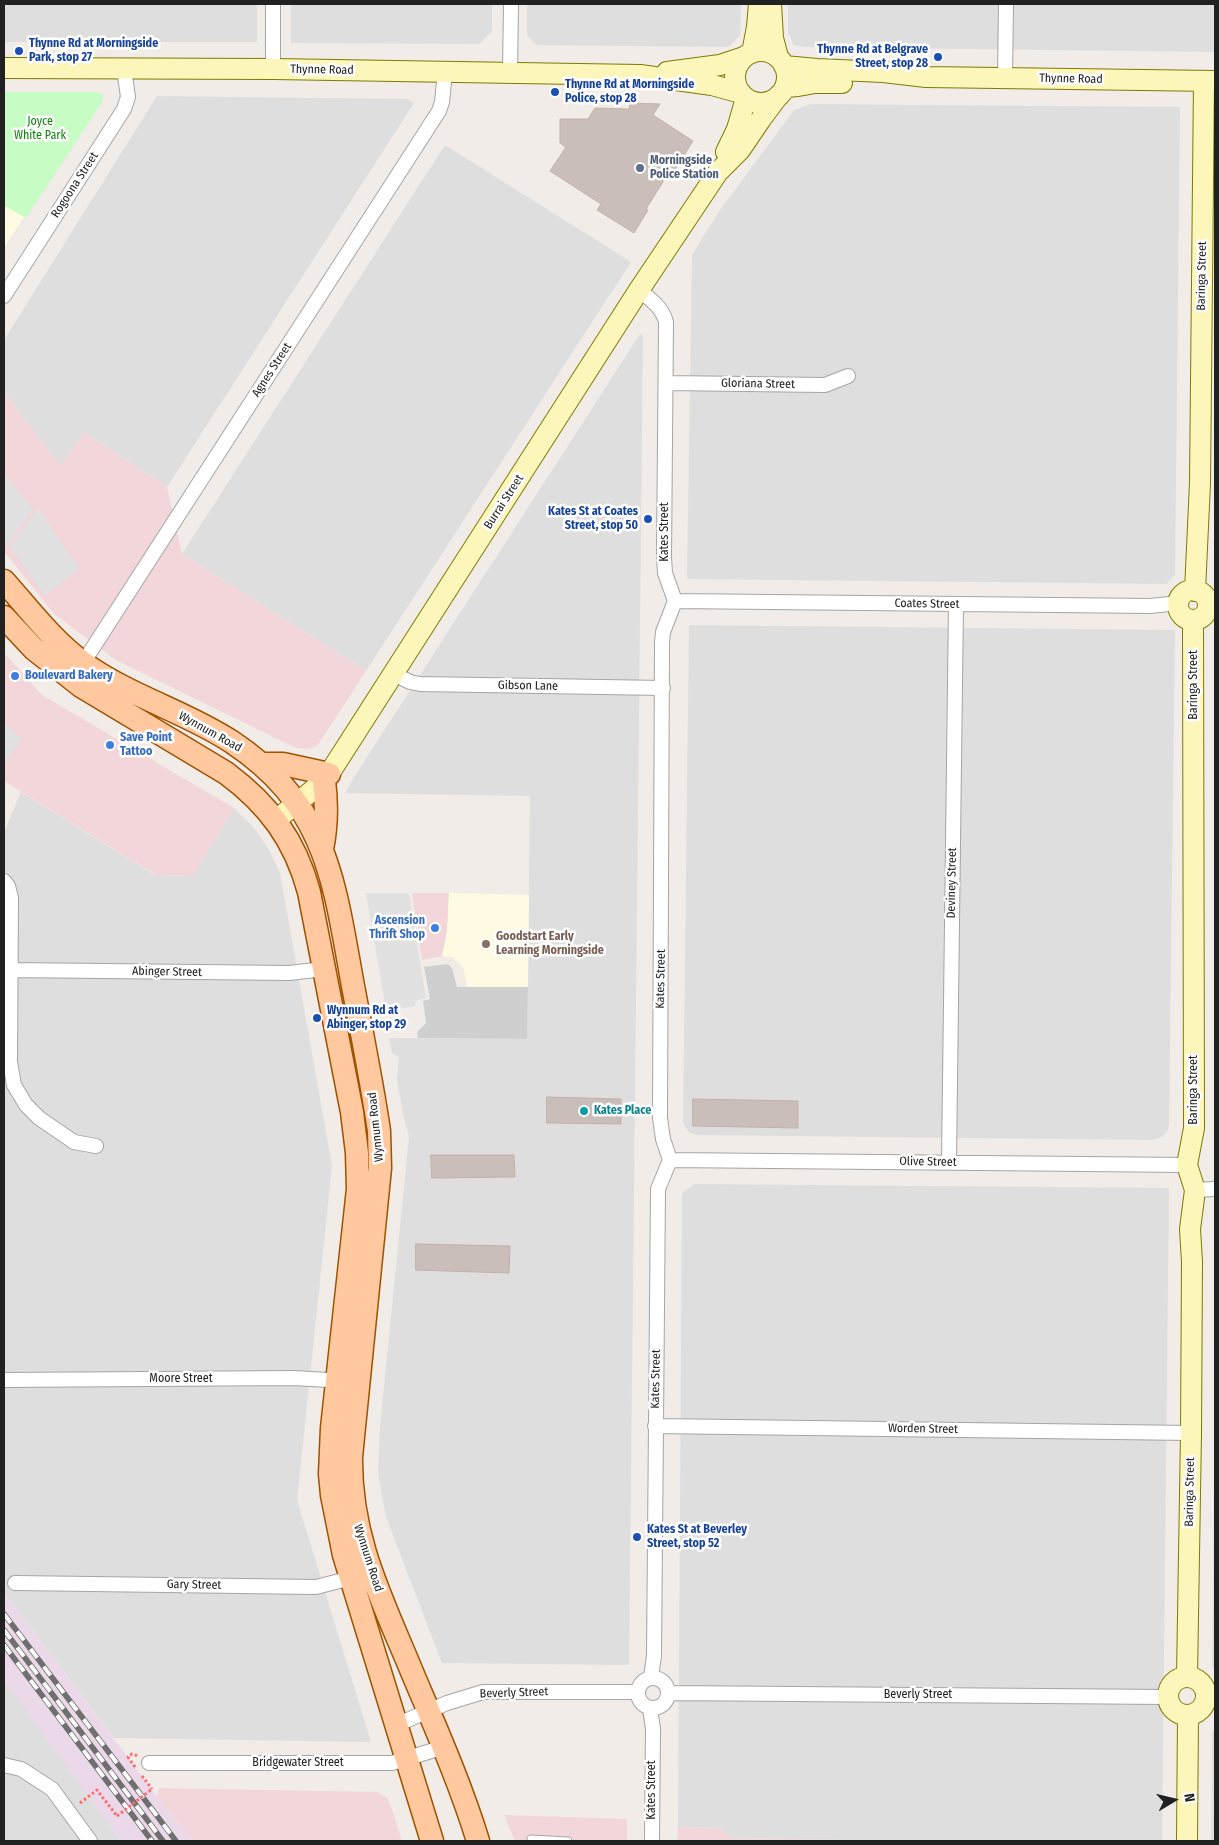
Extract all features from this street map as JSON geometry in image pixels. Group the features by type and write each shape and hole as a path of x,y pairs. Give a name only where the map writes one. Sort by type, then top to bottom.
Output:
{"main road":[{"name":"Wynnum Road","path":"4,581 57,640 83,663 126,688 230,741 262,764 280,781 317,835 336,895 379,1131 380,1168 347,1381"},
{"path":"4,598 18,614 22,626 19,634"},
{"name":"Wynnum Road","path":"4,617 34,649 81,686 226,773 259,800 276,820 304,872 352,1112 358,1153 358,1189 347,1381 352,1499 360,1540 361,1575 396,1724 432,1841"},
{"path":"262,764 283,764 326,777 327,828 322,848"},
{"name":"Wynnum Road","path":"361,1575 428,1711 481,1837"}],"street":[{"path":"273,4 273,69"},
{"path":"510,72 511,4"},
{"path":"759,4 757,27 748,55 736,71 737,86 744,96 754,102 763,103 772,100 782,91 787,72 781,62 773,38 771,4"},
{"path":"1005,78 1006,4"},
{"path":"748,55 765,51 781,62"},
{"name":"Thynne Road","path":"640,75 720,65 748,55"},
{"name":"Thynne Road","path":"781,62 817,69 883,72 926,77 1210,81"},
{"name":"Thynne Road","path":"4,68 273,69 640,75 712,85 744,96"},
{"name":"Rogoona Street","path":"4,296 124,108 128,97 124,69"},
{"name":"Agnes Street","path":"83,663 439,111 442,102 445,72"},
{"name":"Thynne Road","path":"782,91 815,83 882,82 926,77"},
{"name":"Baringa Street","path":"1195,590 1200,483 1210,81"},
{"name":"Burrai Street","path":"718,172 740,150 782,91"},
{"name":"Burrai Street","path":"276,820 297,804 326,777 394,674 639,290 718,172 737,129 744,96"},
{"name":"Kates Street","path":"639,290 656,304 664,314 666,322 664,558 665,573 675,601 664,632 660,1118 663,1139 670,1160 658,1189 654,1656 651,1677"},
{"name":"Gloriana Street","path":"666,382 825,385 848,376"},
{"path":"1195,590 1204,595 1208,606 1204,615 1193,620 1188,619 1181,613 1179,603 1184,594 1195,590"},
{"name":"Coates Street","path":"675,601 1150,606 1179,603"},
{"name":"Deviney Street","path":"949,1162 956,604"},
{"name":"Baringa Street","path":"1187,1677 1191,1433 1192,1262 1190,1229 1195,1190 1187,1165 1194,1128 1193,620"},
{"name":"Gibson Lane","path":"394,674 410,682 420,684 663,688"},
{"path":"4,881 12,898 10,1062 14,1085 26,1105 39,1118 74,1142 96,1146"},
{"name":"Abinger Street","path":"10,970 290,973 324,969"},
{"name":"Olive Street","path":"670,1160 1187,1165"},
{"path":"1195,1190 1215,1189"},
{"name":"Moore Street","path":"4,1380 294,1378 347,1381"},
{"name":"Worden Street","path":"655,1426 1191,1433"},
{"name":"Gary Street","path":"15,1583 316,1587 361,1575"},
{"path":"651,1677 662,1680 669,1693 665,1703 650,1708 639,1701 637,1692 640,1684 651,1677"},
{"path":"1187,1677 1200,1682 1210,1697 1201,1709 1192,1715 1180,1714 1174,1710 1170,1705 1168,1697 1173,1683 1187,1677"},
{"name":"Beverly Street","path":"396,1724 470,1695 483,1692 637,1692"},
{"name":"Beverly Street","path":"669,1693 1168,1697"},
{"name":"Kates Street","path":"650,1708 653,1730 652,1841"},
{"path":"1187,1841 1188,1715"},
{"name":"Bridgewater Street","path":"149,1763 392,1763 444,1747"},
{"path":"4,1765 21,1769 52,1789 90,1841"}],"lane":[{"path":"531,1839 568,1841"}],"path":[{"path":"68,1812 97,1790 117,1816 152,1789"}],"shaded area":[{"path":"4,4 257,4 257,42 4,42"},
{"path":"291,4 492,4 492,31 479,44 291,43"},
{"path":"527,4 741,4 740,36 728,47 536,45 527,35"},
{"path":"788,4 1215,4 1215,52 803,47 794,45 788,33"},
{"path":"157,96 407,99 414,103 167,487 84,432 61,467 4,392 4,340"},
{"path":"811,104 1180,107 1175,575 1166,584 687,579 692,255 718,213 794,110"},
{"path":"445,145 631,262 366,671 182,554"},
{"path":"4,205 24,217 4,247"},
{"path":"640,334 643,335 629,1665 442,1663 386,1517 378,1474 380,1426 409,1137 397,1080 399,1057 392,1053 389,1038 527,1039 530,796 346,793 351,782"},
{"path":"4,392 61,466 84,432 167,487 182,554 366,671 317,746 308,749 296,748 116,660 54,614 4,551"},
{"path":"4,474 33,509 8,545 4,540"},
{"path":"38,508 79,569 45,596 10,547"},
{"path":"689,625 1175,630 1169,1125 1167,1132 1162,1137 1152,1140 696,1135 690,1133 683,1122"},
{"path":"4,653 42,695 234,808 193,876 156,875 4,781"},
{"path":"4,722 21,739 4,765"},
{"path":"21,792 155,875 192,876 234,808 254,828 269,850 280,873 332,1166 297,1500 371,1742 114,1738 4,1593 4,832"},
{"path":"366,893 409,893 426,998 415,1001 415,1006 386,1011"},
{"path":"412,893 449,893 447,932 442,956 422,960"},
{"name":"Goodstart Early Learning Morningside","path":"449,893 529,895 528,987 467,987 464,969 453,957 442,956 447,932"},
{"path":"448,964 452,968 457,987 528,987 527,1039 418,1038 417,1032 426,1023 423,1001 430,999 424,967"},
{"path":"695,1184 1169,1188 1162,1841 904,1841 730,1838 720,1828 678,1827 682,1193"},
{"path":"1215,1372 1215,1671 1212,1667"},
{"path":"4,1593 193,1841 121,1841 4,1680"},
{"path":"4,1680 42,1730 121,1841 4,1841"},
{"path":"1215,1729 1215,1841 1211,1841 1212,1732"},
{"path":"159,1788 377,1792 387,1798 402,1841 193,1841 157,1796"},
{"path":"504,1815 627,1819 627,1841 515,1841"},
{"path":"678,1827 720,1828 730,1838 904,1841 677,1841"}],"green space":[{"name":"Joyce White Park","path":"4,92 97,92 103,95 101,104 26,218 4,205"}],"building":[{"name":"Morningside Police Station","path":"630,103 660,104 653,115 693,141 669,179 666,177 634,233 597,210 601,204 550,171 566,147 560,143 560,119 588,119 595,108 629,109"},
{"name":"Kates Place","path":"547,1097 621,1099 621,1124 547,1123"},
{"path":"693,1099 798,1101 798,1128 693,1126"},
{"path":"431,1155 514,1155 515,1177 432,1178"},
{"path":"416,1244 510,1246 509,1273 416,1270"}],"railway":[{"path":"4,1614 176,1841"},
{"path":"4,1630 163,1841"},
{"path":"4,1645 152,1841"}],"place":[{"name":"Thynne Rd at Morningside Park, stop 27","path":"19,51"},
{"name":"Thynne Rd at Belgrave Street, stop 28","path":"938,57"},
{"name":"Thynne Rd at Morningside Police, stop 28","path":"555,92"},
{"name":"Morningside Police Station","path":"640,168"},
{"name":"Kates St at Coates Street, stop 50","path":"648,519"},
{"name":"Boulevard Bakery","path":"15,676"},
{"name":"Save Point Tattoo","path":"110,745"},
{"name":"Ascension Thrift Shop","path":"435,928"},
{"name":"Goodstart Early Learning Morningside","path":"486,944"},
{"name":"Wynnum Rd at Abinger, stop 29","path":"317,1018"},
{"name":"Kates Place","path":"584,1111"},
{"name":"Kates St at Beverley Street, stop 52","path":"637,1537"}]}
